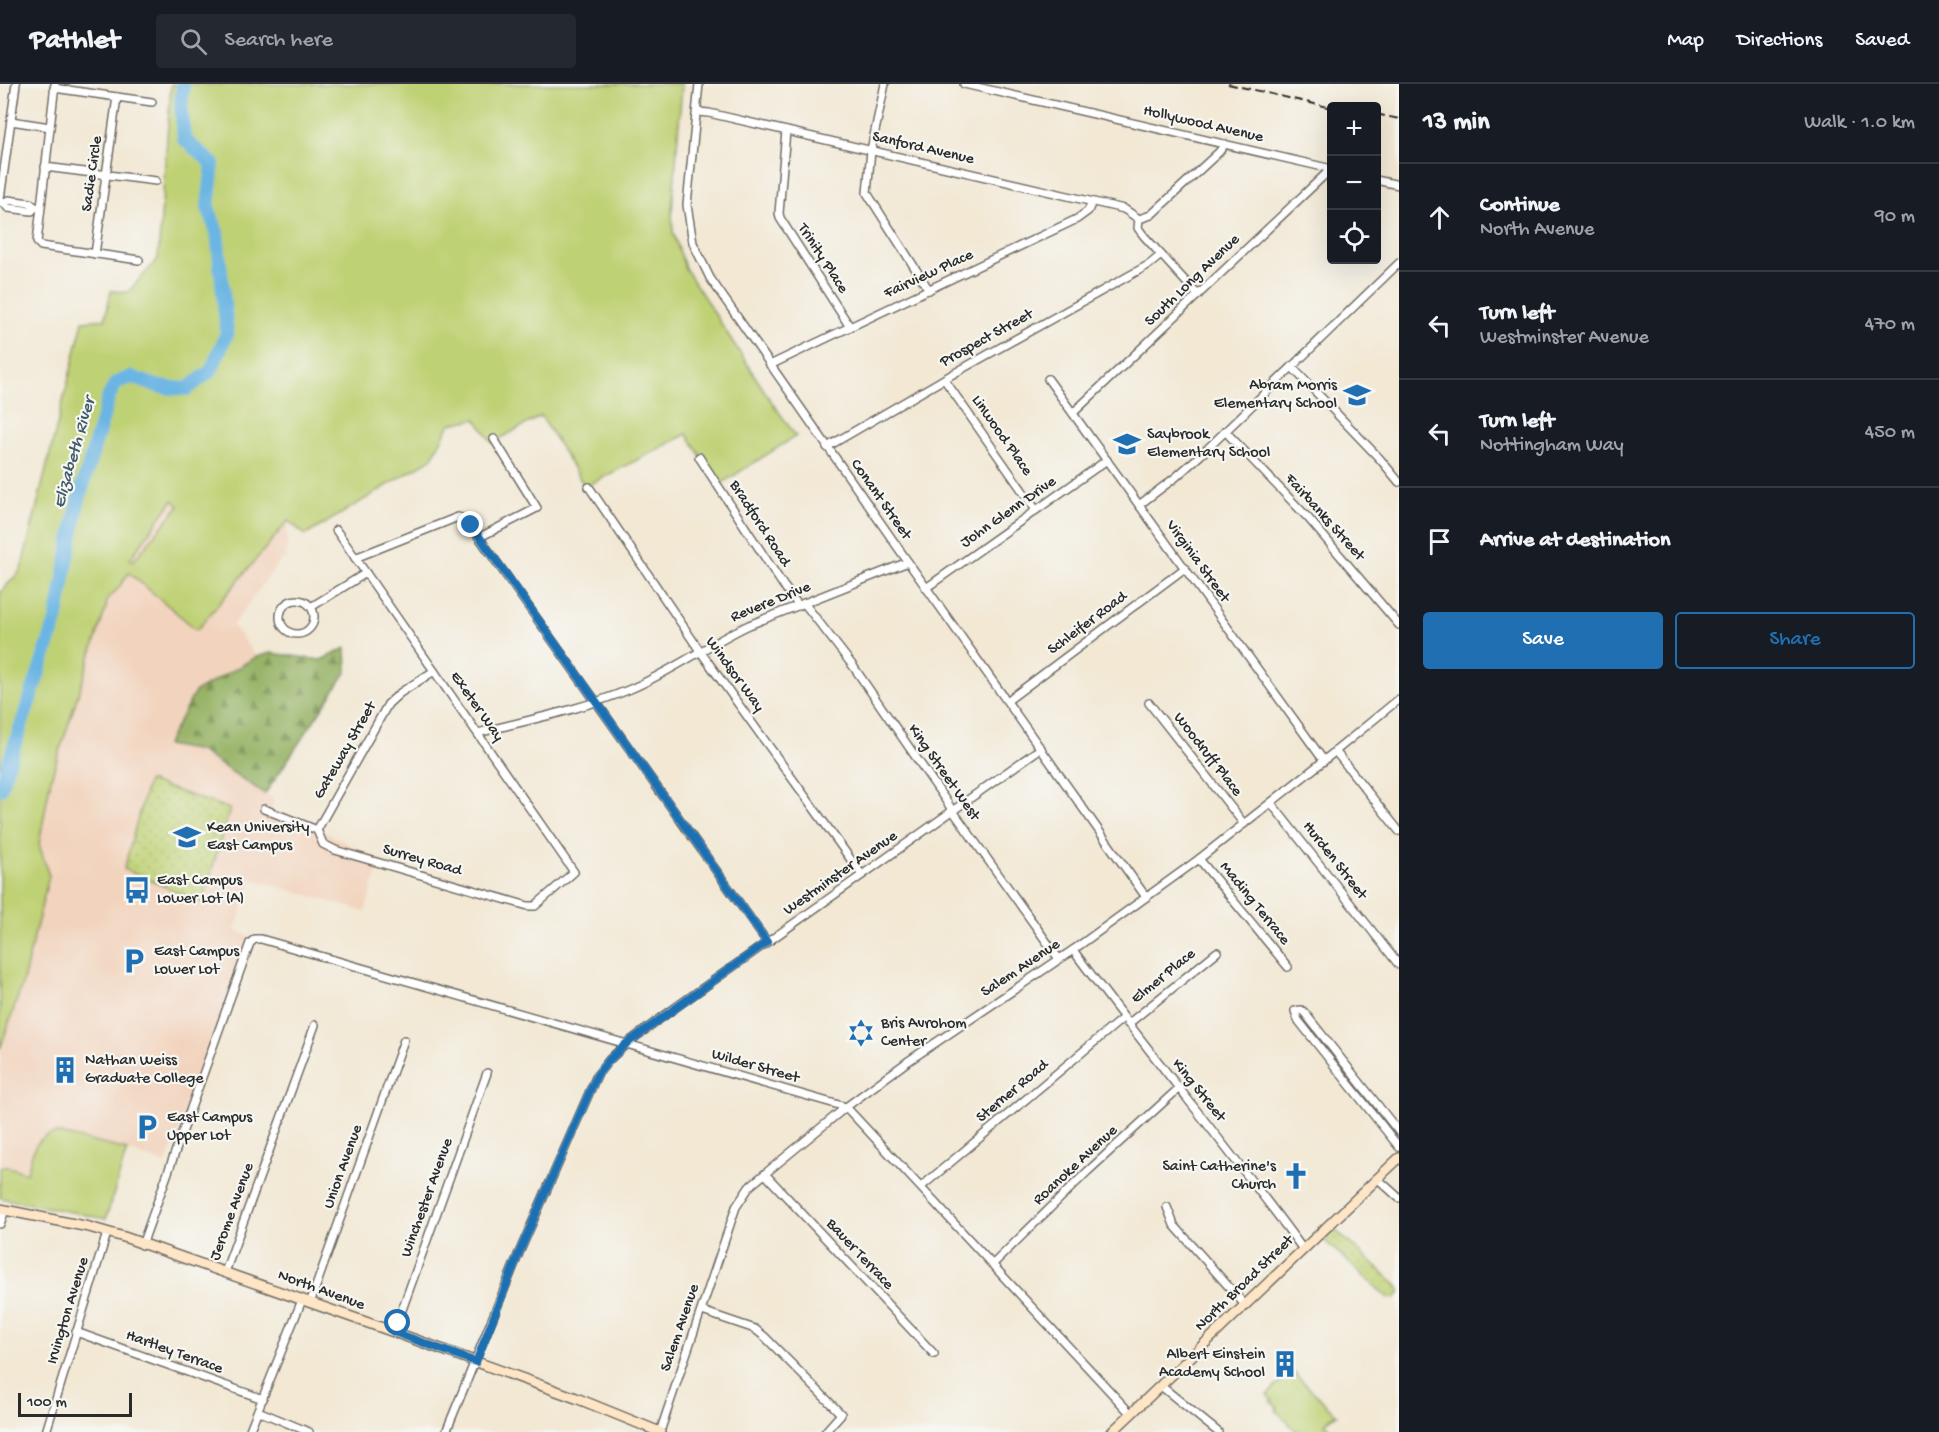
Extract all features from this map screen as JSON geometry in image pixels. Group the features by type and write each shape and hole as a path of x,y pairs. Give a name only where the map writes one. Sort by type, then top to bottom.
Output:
{"main road":[{"name":"North Broad Street","path":"1112,1432 1302,1248 1399,1158"},
{"name":"North Avenue","path":"2,1209 107,1233 225,1272 476,1362 660,1432"}],"street":[{"path":"16,84 1,201 8,208 32,212 37,208"},
{"name":"Conant Street","path":"699,84 687,205 693,243 710,278 926,588 1146,897"},
{"path":"885,84 871,150 867,193 929,290"},
{"name":"Hollywood Avenue","path":"964,84 1327,167"},
{"path":"139,260 38,244 36,240 37,208 55,86 152,102"},
{"name":"Sadie Circle","path":"95,254 117,97"},
{"name":"Sanford Avenue","path":"698,112 1124,209 1139,219"},
{"path":"11,121 50,127"},
{"name":"Trinity Place","path":"786,131 780,218 850,327"},
{"path":"1197,295 1141,232 1138,228 1139,219 1151,215 1225,144"},
{"path":"45,166 156,181"},
{"name":"South Long Avenue","path":"1073,413 1327,172"},
{"path":"1381,181 1399,185"},
{"name":"Fairview Place","path":"770,365 1077,219 1088,211 1092,202"},
{"name":"Prospect Street","path":"827,447 1150,264 1161,255"},
{"path":"1139,505 1176,477 1399,262"},
{"path":"1292,367 1399,482"},
{"name":"Linwood Place","path":"944,379 1036,510"},
{"name":"Virginia Street","path":"1047,379 1324,761"},
{"name":"Fairbanks Street","path":"1225,431 1309,519 1399,625"},
{"path":"480,537 537,508 494,439"},
{"name":"Bradford Road","path":"699,457 783,585 802,604"},
{"name":"John Glenn Drive","path":"926,588 1107,460"},
{"name":"Windsor Way","path":"589,487 700,651 862,875"},
{"path":"356,558 458,517 465,519 767,942"},
{"name":"Exeter Way","path":"336,530 574,872"},
{"name":"Revere Drive","path":"478,733 596,701 627,690 739,630 908,562"},
{"name":"Schleifer Road","path":"1007,701 1185,568"},
{"path":"311,607 366,573"},
{"path":"302,600 311,607 314,621 308,631 293,634 284,628 281,623 281,613 286,603 302,600"},
{"name":"King Street West","path":"802,604 853,666 952,811 1059,959"},
{"name":"Gateway Street","path":"317,830 388,704 400,693 434,671"},
{"name":"Salem Avenue","path":"660,1432 736,1207 750,1186 846,1107 907,1062 1073,950 1199,859 1399,699"},
{"name":"Woodruff Place","path":"1149,703 1244,824"},
{"name":"Westminster Avenue","path":"446,1432 519,1253 590,1089 597,1075 609,1060 626,1044 767,942 1041,748"},
{"path":"1335,751 1399,831"},
{"name":"Hurden Street","path":"1271,803 1399,965"},
{"name":"Surrey Road","path":"264,809 317,830 322,844 335,850 528,906 535,906 574,872"},
{"name":"Mading Terrace","path":"1199,859 1288,967"},
{"name":"Wilder Street","path":"142,1245 250,943 255,939 846,1107"},
{"name":"King Street","path":"1073,950 1125,1021 1233,1155 1302,1248"},
{"name":"Elmer Place","path":"1125,1021 1217,952"},
{"path":"1399,1132 1304,1012 1295,1011 1298,1020 1399,1147"},
{"name":"Sterner Road","path":"921,1187 1125,1021"},
{"name":"Jerome Avenue","path":"225,1272 315,1025"},
{"name":"Union Avenue","path":"249,1432 306,1302 404,1040"},
{"path":"1328,1058 1336,1052"},
{"name":"Winchester Avenue","path":"394,1332 487,1073"},
{"name":"Roanoke Avenue","path":"993,1264 1088,1171 1178,1089"},
{"path":"1364,1102 1371,1097"},
{"path":"846,1107 1131,1414"},
{"name":"Bauer Terrace","path":"765,1174 934,1354"},
{"path":"1377,1178 1399,1198"},
{"path":"1167,1207 1174,1225 1245,1305"},
{"path":"0,1224 2,1209"},
{"name":"Irvington Avenue","path":"46,1432 107,1233"},
{"path":"702,1311 755,1329 765,1337 841,1414 825,1432"},
{"name":"Hartley Terrace","path":"76,1332 263,1399"},
{"path":"1161,1386 1218,1432"},
{"path":"258,1411 309,1432"}],"shaded area":[{"name":"Kean University East Campus","path":"173,500 179,505 288,521 286,560 282,558 233,625 256,657 195,692 166,745 200,751 274,800 270,810 320,830 381,860 365,912 252,879 235,930 252,937 207,1062 166,1164 127,1151 106,1219 0,1198 0,1049 22,985 49,876 39,844 51,778 107,599 130,559"}],"green space":[{"path":"171,84 682,84 672,212 673,232 685,268 796,436 719,485 687,434 585,487 541,416 492,443 476,419 450,424 431,459 306,535 288,521 197,630 129,573 117,590 107,599 51,778 39,844 49,876 22,985 0,1049 0,593 21,570 83,321 105,319 111,291 128,292 158,259","holes":["173,500 179,506 133,561 130,559"]},
{"path":"346,648 347,671 265,794 200,751 166,745 195,692 256,657 271,653 321,660"},
{"path":"148,781 230,809 202,903 124,869"},
{"path":"56,1133 127,1150 106,1219 0,1198 0,1167 9,1167 27,1173 32,1153 38,1142"},
{"path":"1334,1229 1399,1287 1399,1294 1394,1299 1387,1297 1324,1240"},
{"path":"1292,1371 1337,1415 1325,1424 1333,1432 1297,1432 1276,1410 1278,1408 1267,1395"}],"waterway":[{"name":"Elizabeth River","path":"0,789 56,621 78,502 109,396 116,383 131,377 160,387 187,389 211,371 227,333 217,232 208,207 213,164 184,139 181,107 183,84"}],"railway":[{"path":"1228,84 1327,107"},
{"path":"1381,115 1399,119"}],"place":[{"name":"Abram Morris Elementary School","path":"1357,395"},
{"name":"Saybrook Elementary School","path":"1127,444"},
{"name":"Kean University East Campus","path":"187,837"},
{"name":"East Campus Lower Lot (A)","path":"137,890"},
{"name":"East Campus Lower Lot","path":"134,961"},
{"name":"Bris Avrohom Center","path":"861,1033"},
{"name":"Nathan Weiss Graduate College","path":"65,1070"},
{"name":"East Campus Upper Lot","path":"147,1127"},
{"name":"Saint Catherine's Church","path":"1296,1176"},
{"name":"Albert Einstein Academy School","path":"1285,1364"}],"route":[{"path":"398,1323 394,1332 476,1362 519,1253 597,1075 626,1044 767,942 471,525"}]}
